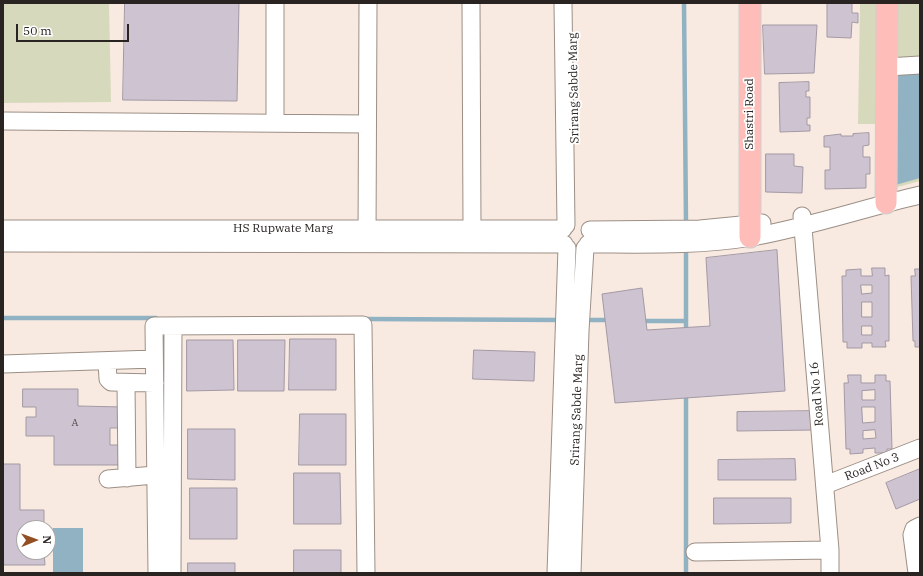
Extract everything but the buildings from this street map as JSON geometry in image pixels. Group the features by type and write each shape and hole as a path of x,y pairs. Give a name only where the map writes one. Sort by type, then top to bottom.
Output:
{"main road":[{"name":"Shastri Road","path":"750,3 750,231"},
{"path":"886,199 887,3"}],"street":[{"path":"275,3 275,123"},
{"path":"368,3 367,236 493,236"},
{"path":"471,3 472,228"},
{"path":"563,3 570,179"},
{"name":"Srirang Sabde Marg","path":"572,573 569,426 571,359 564,320 570,179 573,3"},
{"path":"887,67 920,65"},
{"path":"3,121 367,124"},
{"path":"886,199 920,186"},
{"path":"886,199 920,195"},
{"name":"HS Rupwate Marg","path":"3,229 144,235 367,236 472,228 493,236 567,233 576,251 588,241 700,236 750,231 802,222 886,199"},
{"name":"Road No 16","path":"802,222 825,485 830,550 830,573"},
{"path":"567,233 584,223 588,241"},
{"path":"3,243 144,235"},
{"name":"Srirang Sabde Marg","path":"571,359 580,325 588,241"},
{"path":"172,573 164,538 156,476 154,326 363,325 366,573"},
{"path":"157,573 164,538 173,409 173,326"},
{"path":"3,364 154,359"},
{"path":"107,361 108,379 111,382 155,383"},
{"path":"126,383 127,478"},
{"path":"155,410 173,409"},
{"path":"556,573 569,426"},
{"name":"Road No 3","path":"825,485 920,448"},
{"path":"108,479 156,476"},
{"path":"917,573 912,535 914,529 920,526"},
{"path":"694,552 830,550"}],"green space":[{"path":"3,3 109,3 111,102 3,103"},
{"path":"860,3 878,3 878,124 858,124"},
{"path":"891,3 920,3 920,181 890,189"}],"water":[{"path":"920,71 920,178 892,186 892,72"},
{"path":"56,528 83,528 83,573 53,573 53,560 56,560"}],"waterway":[{"path":"684,3 686,225"},
{"path":"686,247 686,333"},
{"path":"3,318 156,318"},
{"path":"364,319 562,320"},
{"path":"584,320 610,320"},
{"path":"640,321 686,321"},
{"path":"686,393 686,573"}]}
